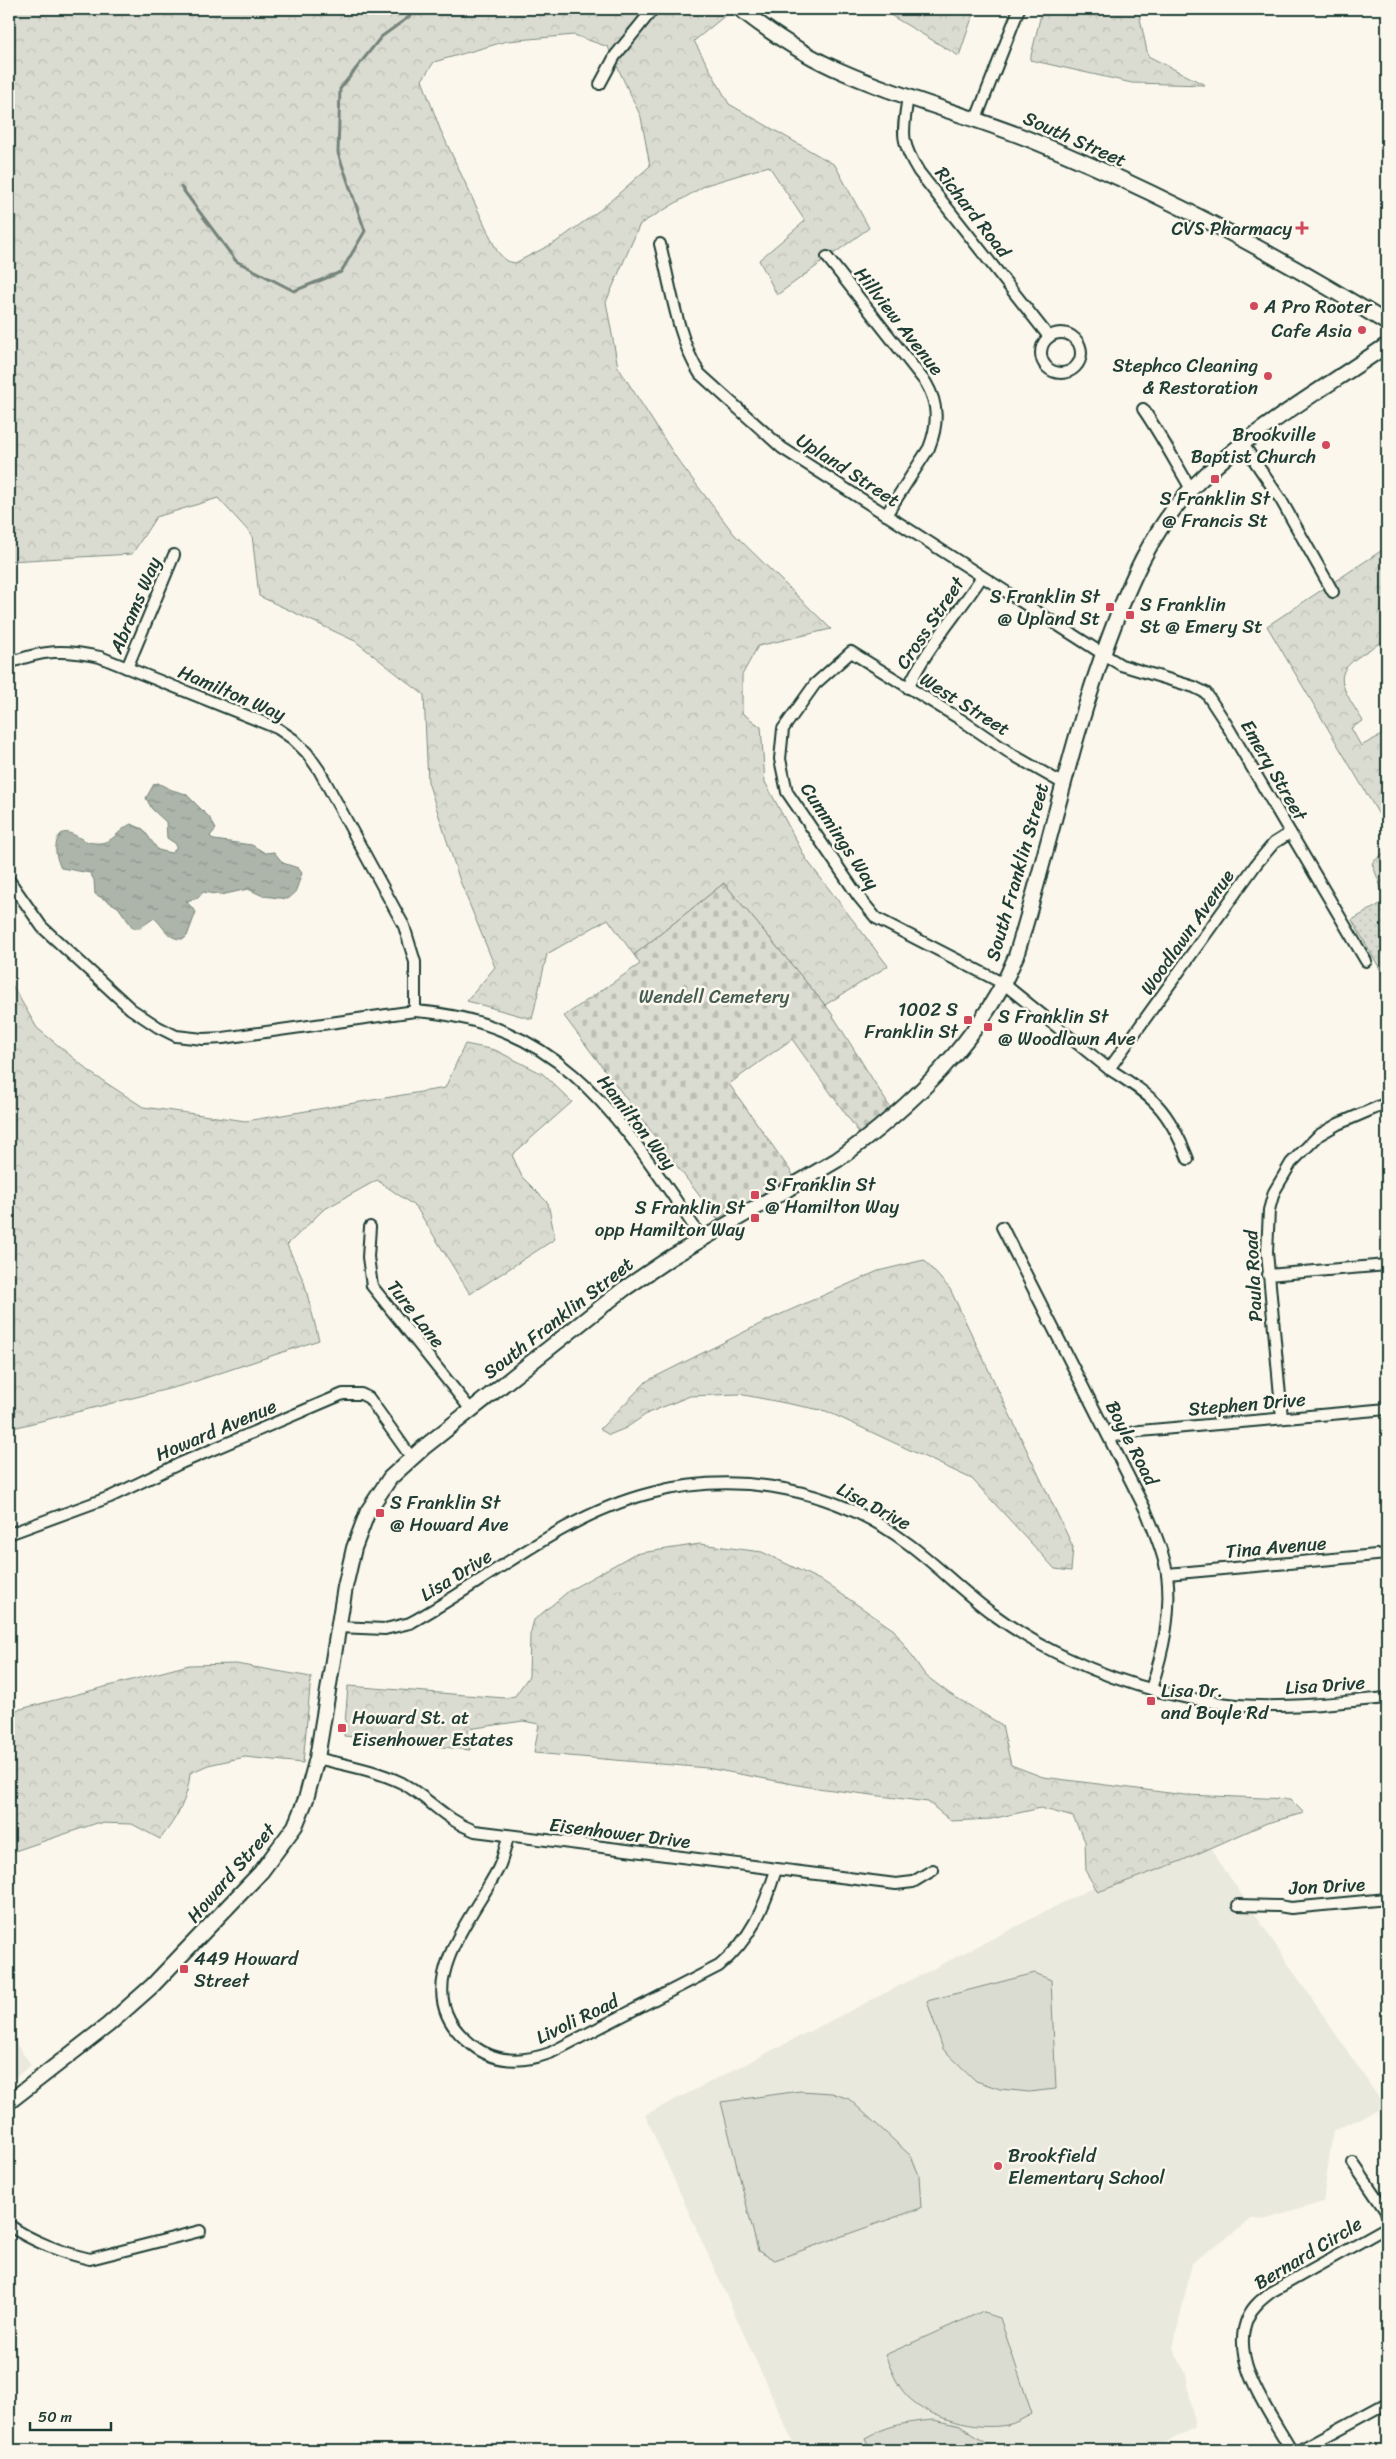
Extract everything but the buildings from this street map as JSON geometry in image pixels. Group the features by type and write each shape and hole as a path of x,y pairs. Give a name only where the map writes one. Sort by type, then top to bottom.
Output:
{"main road":[{"name":"South Street","path":"740,9 770,32 800,51 842,72 976,119 1081,161 1230,232 1308,275 1387,323"},
{"name":"South Franklin Street","path":"390,1478 412,1457 624,1289 702,1238 837,1160 884,1126 926,1085 967,1038 1004,984 1028,915 1062,783 1103,654 1141,562 1156,535 1191,488 1210,470 1243,444 1387,345"},
{"name":"Howard Street","path":"9,2102 136,2001 254,1879 294,1826 306,1799 317,1758 349,1568 360,1529 374,1502 390,1478"}],"street":[{"path":"600,84 615,56 653,9"},
{"path":"976,119 1019,9"},
{"name":"Richard Road","path":"908,96 903,136 908,154 919,172 1049,337"},
{"name":"Upland Street","path":"660,244 683,336 694,366 700,374 782,448 981,578 1103,654"},
{"name":"Hillview Avenue","path":"828,257 933,395 936,424 933,437 886,516"},
{"path":"1064,333 1075,338 1079,343 1082,356 1072,371 1058,373 1046,366 1041,353 1042,346 1049,337 1064,333"},
{"path":"1143,409 1165,440 1168,451 1191,488"},
{"path":"1243,444 1281,500 1333,592"},
{"name":"Abrams Way","path":"127,668 174,554"},
{"name":"Cross Street","path":"908,688 924,658 981,578"},
{"name":"Hamilton Way","path":"9,663 34,654 56,651 77,652 100,657 277,728 293,739 307,753 319,770 404,926 415,962 415,1011"},
{"name":"West Street","path":"850,652 960,719 1013,755 1062,783"},
{"name":"Cummings Way","path":"850,652 816,684 783,729 780,759 787,792 858,896 876,918 1004,984"},
{"name":"Emery Street","path":"1103,654 1121,665 1194,687 1206,694 1225,722 1366,961"},
{"name":"Woodlawn Avenue","path":"1109,1069 1257,863 1274,843 1290,833"},
{"name":"Hamilton Way","path":"9,880 35,918 60,944 131,1009 158,1028 176,1036 204,1039 223,1038 415,1011 453,1016 486,1024 519,1037 549,1054 571,1071 607,1108 702,1238"},
{"path":"1004,984 1109,1069 1151,1096 1162,1108 1177,1131 1188,1159"},
{"name":"Paula Road","path":"1282,1418 1266,1252 1269,1210 1281,1177 1302,1149 1319,1135 1338,1124 1387,1103"},
{"name":"Ture Lane","path":"370,1227 368,1257 372,1286 471,1410"},
{"name":"Boyle Road","path":"1002,1227 1110,1437 1146,1512 1167,1574 1168,1597 1163,1649 1151,1689"},
{"path":"1268,1274 1387,1265"},
{"name":"Howard Avenue","path":"9,1534 110,1497 181,1463 343,1394 361,1394 369,1398 412,1457"},
{"name":"Stephen Drive","path":"1110,1437 1140,1431 1387,1409"},
{"name":"Lisa Drive","path":"338,1627 385,1630 410,1623 572,1524 626,1500 681,1486 712,1483 747,1484 801,1492 856,1512 911,1545 992,1614 1017,1630 1065,1657 1092,1669 1151,1689 1186,1697 1257,1706 1293,1706 1387,1698"},
{"name":"Tina Avenue","path":"1167,1574 1387,1554"},
{"name":"Eisenhower Drive","path":"317,1758 401,1783 422,1796 457,1825 475,1831 508,1837 896,1884 913,1882 933,1870"},
{"name":"Livoli Road","path":"508,1837 498,1869 453,1946 444,1968 442,1983 443,1999 449,2017 459,2034 483,2053 498,2058 534,2059 550,2053 719,1966 736,1951 757,1922 776,1870"},
{"name":"Jon Drive","path":"1238,1905 1291,1908 1387,1899"},
{"path":"1354,2163 1387,2213"},
{"path":"9,2225 37,2240 77,2256 90,2259 200,2231"},
{"name":"Bernard Circle","path":"1291,2450 1258,2391 1243,2357 1242,2342 1248,2317 1254,2306 1271,2292 1387,2227"},
{"path":"1300,2450 1387,2403"}],"shaded area":[{"name":"Brookfield Elementary School","path":"1200,1833 1385,2107 1333,2131 1323,2202 1267,2219 1253,2218 1192,2263 1173,2348 1186,2374 1195,2427 1153,2450 796,2450 645,2115"},
{"path":"9,2034 31,2065 9,2082"}],"green space":[{"path":"9,9 733,9 694,41 729,104 835,165 869,228 777,295 759,260 805,221 769,166 706,185 640,224 606,302 618,367 677,459 734,534 831,629 758,646 742,675 742,713 761,727 765,782 806,859 888,966 825,1005 724,883 634,955 608,919 547,954 532,1019 467,1001 495,967 460,881 428,782 424,695 355,641 259,596 252,535 218,498 156,517 132,554 9,561","holes":["574,35 608,47 641,117 650,166 600,210 556,242 515,263 506,261 497,251 440,129 422,80 434,62 507,41"]},
{"path":"880,9 975,9 959,56"},
{"path":"1138,9 1148,56 1205,85 1132,83 1030,60 1042,10"},
{"path":"1387,547 1387,642 1383,641 1355,659 1343,674 1343,682 1346,692 1363,721 1351,728 1361,746 1387,732 1387,828 1267,626"},
{"path":"1387,850 1387,904 1372,863"},
{"name":"Wendell Cemetery","path":"724,883 830,1011 891,1109 860,1134 792,1039 729,1084 794,1176 717,1219 564,1016 640,964 634,955"},
{"path":"1387,900 1387,981 1352,920"},
{"path":"9,980 37,1028 94,1075 143,1107 246,1121 445,1088 465,1044 495,1050 543,1074 572,1102 512,1155 522,1177 548,1203 555,1239 470,1294 416,1207 377,1180 323,1210 287,1245 304,1282 319,1340 184,1385 9,1429"},
{"path":"924,1260 950,1289 1073,1547 1071,1571 1055,1569 972,1479 826,1411 739,1394 690,1396 648,1413 626,1428 609,1435 600,1429 647,1381 768,1320 878,1271"},
{"path":"700,1544 762,1552 824,1582 894,1630 925,1675 950,1694 1002,1725 1011,1765 1043,1777 1185,1795 1290,1799 1304,1813 1267,1823 1181,1861 1098,1892 1086,1872 1085,1841 1073,1817 1041,1808 991,1819 951,1821 928,1802 809,1787 707,1768 534,1753 539,1724 523,1721 468,1729 470,1750 344,1736 348,1686 505,1698 515,1696 529,1676 530,1635 534,1620 570,1590 634,1554"},
{"path":"236,1664 311,1677 303,1763 245,1757 208,1765 190,1773 187,1791 181,1808 160,1839 132,1824 97,1823 9,1853 9,1712 189,1665"},
{"path":"1035,1973 1051,1980 1056,2089 1029,2092 1000,2089 976,2081 943,2049 927,2001"},
{"path":"800,2091 832,2093 849,2099 911,2156 919,2175 921,2208 775,2260 758,2251 721,2102"},
{"path":"981,2312 1000,2318 1032,2414 1007,2425 967,2425 940,2417 928,2411 903,2391 885,2355"},
{"path":"934,2420 960,2426 997,2450 871,2450 865,2438 898,2425"}],"water":[{"path":"158,783 186,794 209,817 216,829 210,836 214,840 252,845 265,853 274,852 283,863 298,868 302,873 295,893 288,899 263,896 248,889 221,895 203,892 198,898 186,901 196,912 187,936 184,939 178,939 170,935 154,918 140,928 133,928 118,907 95,894 94,880 90,873 61,868 56,855 56,844 59,836 66,832 88,842 100,843 108,841 131,824 143,829 158,850 171,853 176,849 176,844 167,838 166,822 152,809 146,798 154,784"}],"waterway":[{"path":"181,187 236,261 294,291 341,272 365,231 338,153 340,89 381,37 420,9"}],"place":[{"name":"CVS Pharmacy","path":"1302,228"},
{"name":"A Pro Rooter","path":"1254,306"},
{"name":"Cafe Asia","path":"1362,330"},
{"name":"Stephco Cleaning & Restoration","path":"1268,376"},
{"name":"Brookville Baptist Church","path":"1326,445"},
{"name":"S Franklin St @ Francis St","path":"1215,479"},
{"name":"S Franklin St @ Upland St","path":"1110,607"},
{"name":"S Franklin St @ Emery St","path":"1130,615"},
{"name":"1002 S Franklin St","path":"968,1020"},
{"name":"S Franklin St @ Woodlawn Ave","path":"988,1027"},
{"name":"S Franklin St @ Hamilton Way","path":"755,1195"},
{"name":"S Franklin St opp Hamilton Way","path":"755,1218"},
{"name":"S Franklin St @ Howard Ave","path":"380,1513"},
{"name":"Lisa Dr. and Boyle Rd","path":"1151,1701"},
{"name":"Howard St. at Eisenhower Estates","path":"342,1728"},
{"name":"449 Howard Street","path":"184,1969"},
{"name":"Brookfield Elementary School","path":"998,2166"}]}
